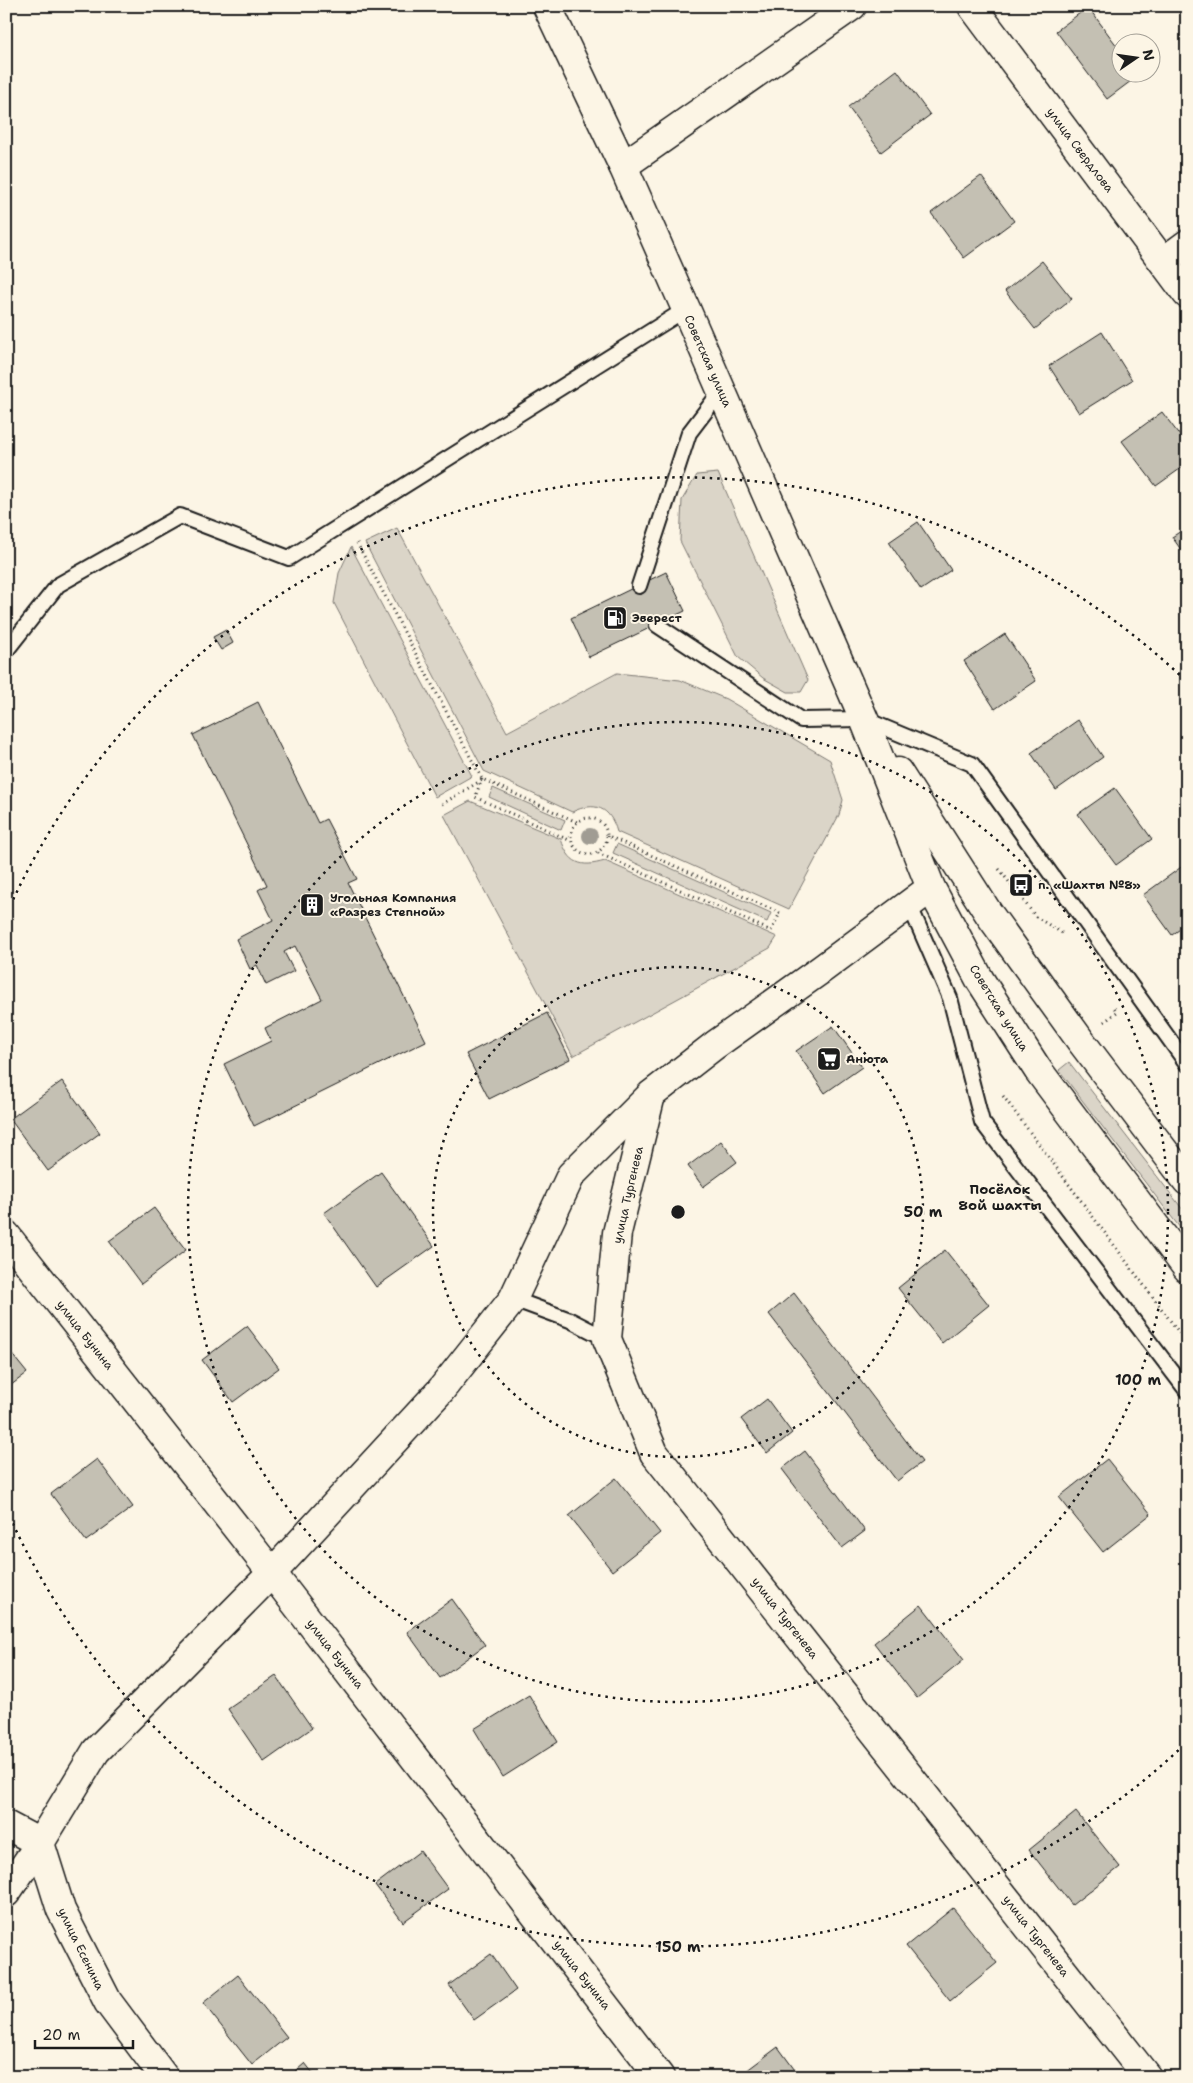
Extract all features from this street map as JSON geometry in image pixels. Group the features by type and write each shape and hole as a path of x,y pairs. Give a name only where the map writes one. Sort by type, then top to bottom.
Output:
{"street":[{"name":"Советская улица","path":"547,6 623,166 686,309 864,719 931,888 980,980 1038,1070 1187,1268"},
{"path":"623,166 852,6"},
{"name":"улица Свердлова","path":"972,6 1187,294"},
{"path":"1164,262 1187,244"},
{"name":"Советская улица","path":"864,719 989,914 1080,1040 1187,1181"},
{"path":"6,1893 40,1843 96,1752 272,1573 440,1390 513,1299 571,1175 652,1094 931,888"},
{"name":"улица Тургенева","path":"652,1094 617,1232 606,1339 654,1453 1147,2077"},
{"name":"улица Бунина","path":"6,1235 272,1573 660,2077"},
{"path":"6,1826 40,1843"},
{"name":"улица Есенина","path":"40,1843 61,1910 108,2002 164,2077"}],"lane":[{"path":"6,651 58,585 180,516 288,558 686,309"},
{"path":"639,586 688,433 721,391"},
{"path":"656,625 801,720 864,719 972,764 1187,1064"},
{"path":"909,904 950,998 982,1122 1187,1391"},
{"path":"513,1299 570,1320 606,1339"}],"path":[{"path":"356,541 482,779 577,822"},
{"path":"442,804 482,779"},
{"path":"482,779 475,797 571,841 582,854 598,853 606,846 608,836 606,828 600,821 593,818 585,818 577,822 573,827 571,841"},
{"path":"598,853 772,931 780,913 608,836"},
{"path":"994,862 1036,917 1061,932 1067,940"},
{"path":"1100,1025 1117,1012 1111,1004"},
{"path":"1003,1096 1187,1343"}],"shaded area":[{"path":"718,473 808,680 801,692 788,692 763,678 738,657 680,541 682,500 697,475"},
{"path":"397,528 507,732 617,673 680,680 726,699 830,760 843,800 839,815 789,909 617,832 610,817 600,809 588,807 572,812 484,771 365,543"},
{"path":"351,547 472,776 435,797 334,603 339,573"},
{"path":"493,788 565,820 561,830 489,797"},
{"path":"470,801 561,839 568,854 577,862 589,864 605,861 777,937 770,948 573,1056 444,815"},
{"path":"617,844 771,913 767,922 613,853"},
{"path":"1069,1062 1187,1215 1187,1237 1059,1070"}],"building":[{"path":"1088,7 1110,37 1110,82 1130,82 1107,99 1056,31"},
{"path":"897,70 930,115 881,152 848,107"},
{"path":"981,176 1014,221 964,258 931,213"},
{"path":"1042,261 1072,299 1035,329 1005,291"},
{"path":"1102,332 1132,380 1079,413 1049,366"},
{"path":"1162,412 1187,445 1187,464 1156,486 1122,441"},
{"path":"918,522 951,570 921,590 889,542"},
{"path":"1187,527 1187,558 1172,537"},
{"path":"666,572 685,611 589,657 571,618"},
{"path":"226,630 233,643 221,650 213,637"},
{"path":"1005,634 1036,681 995,709 964,661"},
{"name":"Угольная Компания «Разрез Степной»","path":"258,702 318,823 326,819 357,879 348,883 426,1041 254,1126 224,1064 271,1041 265,1028 322,999 295,946 284,952 294,971 266,985 257,965 250,969 236,939 273,920 258,890 267,885 193,735"},
{"path":"1078,720 1103,757 1056,790 1031,753"},
{"path":"1115,788 1152,839 1116,865 1078,814"},
{"path":"1184,865 1187,869 1187,924 1172,935 1143,895"},
{"path":"547,1013 570,1059 489,1099 466,1054"},
{"name":"Анюта","path":"833,1026 862,1067 825,1093 796,1051"},
{"path":"62,1081 100,1133 48,1171 10,1119"},
{"path":"721,1141 737,1162 703,1187 688,1166"},
{"path":"381,1172 434,1246 376,1287 324,1213"},
{"path":"154,1208 186,1250 141,1284 109,1241"},
{"path":"945,1250 989,1305 942,1343 898,1288"},
{"path":"794,1293 922,1462 897,1481 769,1314"},
{"path":"247,1326 279,1368 233,1402 202,1360"},
{"path":"6,1347 27,1373 6,1389"},
{"path":"767,1399 792,1433 767,1453 741,1419"},
{"path":"805,1451 865,1531 842,1548 782,1469"},
{"path":"97,1459 133,1507 86,1541 51,1494"},
{"path":"1107,1459 1151,1514 1103,1552 1059,1497"},
{"path":"616,1478 660,1533 612,1571 569,1516"},
{"path":"452,1599 485,1645 440,1678 407,1632"},
{"path":"921,1605 964,1660 917,1698 874,1643"},
{"path":"276,1676 312,1728 264,1762 228,1709"},
{"path":"529,1695 558,1742 503,1777 474,1729"},
{"path":"1076,1812 1120,1867 1072,1905 1029,1850"},
{"path":"420,1851 448,1889 403,1922 375,1885"},
{"path":"953,1908 997,1963 950,2001 906,1946"},
{"path":"491,1954 516,1990 474,2020 449,1985"},
{"path":"238,1975 287,2037 252,2065 203,2003"},
{"path":"778,2047 800,2077 738,2077"},
{"path":"305,2063 316,2077 289,2077"}],"place":[{"name":"Эверест","path":"615,618"},
{"name":"п. «Шахты №8»","path":"1021,885"},
{"name":"Угольная Компания «Разрез Степной»","path":"312,905"},
{"name":"Анюта","path":"829,1059"}],"district":[{"name":"Посёлок 8ой шахты","path":"1000,1198"}]}
